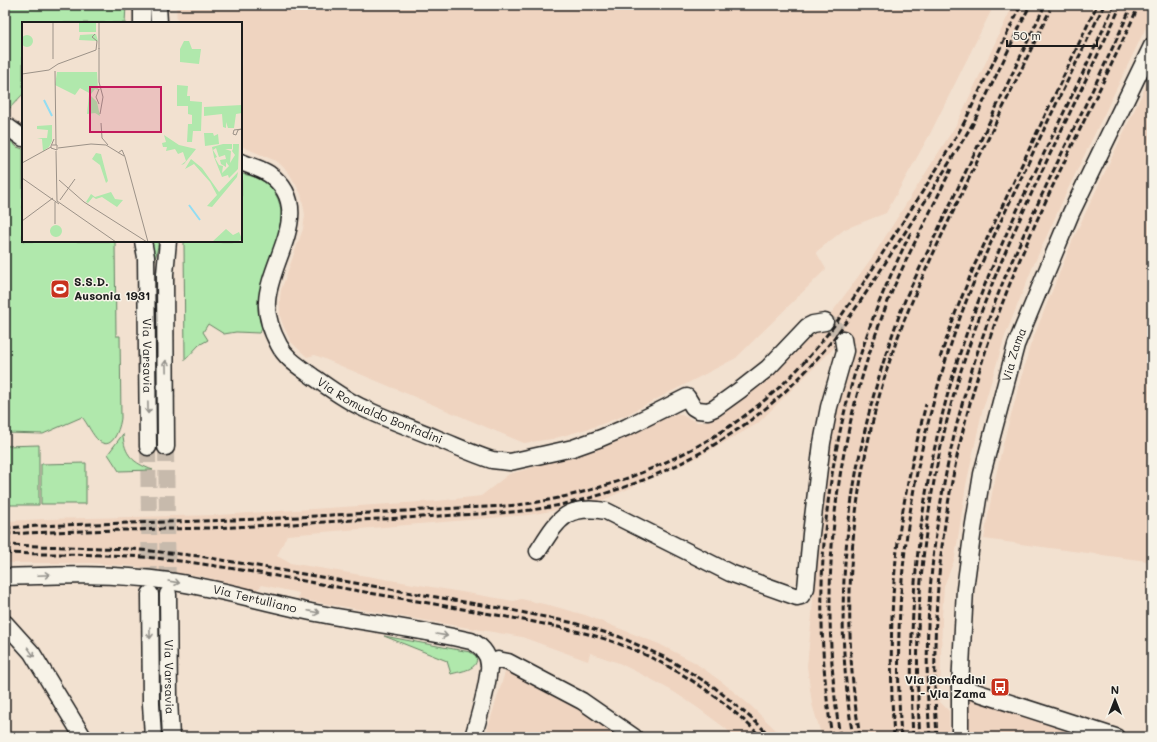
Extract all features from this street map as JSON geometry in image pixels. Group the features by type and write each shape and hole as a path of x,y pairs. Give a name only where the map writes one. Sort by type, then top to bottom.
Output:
{"street":[{"path":"142,5 142,22"},
{"path":"158,5 159,22"},
{"name":"Via Zama","path":"960,737 960,687 965,590 972,536 982,474 1016,344 1071,212 1152,46"},
{"path":"5,125 22,137"},
{"name":"Via Romualdo Bonfadini","path":"243,164 260,169 274,178 286,194 291,210 289,231 268,294 267,311 274,336 279,347 286,356 337,393 358,406 487,459 505,462 522,460 573,448 601,438 687,398 693,407 698,410 708,411 715,408 763,372 807,327 813,324 825,322"},
{"name":"Via Varsavia","path":"143,242 146,257 148,447"},
{"name":"Via Varsavia","path":"166,447 165,274 168,242"},
{"path":"538,551 556,523 564,516 584,509 606,511 730,573 797,597 801,596 806,588 810,534 822,443 829,407 844,351 843,338"},
{"name":"Via Tertulliano","path":"5,577 100,575 130,576 177,582 314,612 471,641 483,649 489,664"},
{"name":"Via Varsavia","path":"150,594 153,737"},
{"name":"Via Varsavia","path":"168,594 169,700 171,737"},
{"path":"5,623 32,653 83,737"},
{"path":"473,737 486,689 489,664 498,660 508,662 582,701 634,737"},
{"path":"960,687 1116,737"}],"shaded area":[{"path":"176,5 994,5 930,134 886,213 845,229 816,252 826,269 736,358 626,415 594,427 552,439 524,443 315,355 307,357 291,342 280,316 280,298 281,290 303,229 305,215 301,194 289,173 278,162 242,146 242,22 177,22"},
{"path":"1013,5 1152,5 1152,15 1068,189 1034,264 1005,336 982,412 966,485 955,558 944,586 940,702 949,711 949,737 822,737 812,704 807,666 812,615 816,539 828,447 855,345 840,342 757,424 693,460 601,501 592,504 528,515 287,535 277,556 290,563 514,601 521,599 585,615 659,644 694,662 722,682 751,706 783,737 735,737 698,708 674,692 619,663 590,653 588,661 522,637 298,599 299,593 262,585 257,590 200,576 130,566 91,563 5,563 5,521 219,515 437,501 481,496 509,474 534,467 534,464 574,457 611,444 677,413 697,422 703,422 711,419 749,391 786,360 819,329 839,303 873,256 956,125"},
{"path":"1152,73 1152,535 1147,561 984,539 1003,444 1030,346 1073,239"},
{"path":"506,669 570,704 625,737 485,737"},
{"path":"965,694 1089,737 964,737"}],"green space":[{"path":"5,5 126,5 125,22 22,22 22,95 6,112"},
{"name":"S.S.D. Ausonia 1931","path":"5,136 17,147 22,149 22,242 115,242 116,336 120,336 121,418 115,437 112,441 104,444 92,433 82,417 43,434 5,433"},
{"path":"242,174 249,175 264,182 271,188 278,199 281,211 278,235 262,285 261,317 263,328 259,333 236,332 224,334 208,324 203,332 208,340 199,345 185,360 184,242 242,242"},
{"path":"150,242 159,242 155,260"},
{"path":"123,434 125,448 131,457 140,464 153,470 119,471 108,454"},
{"path":"39,445 39,505 5,505 5,446"},
{"path":"86,463 86,504 41,504 41,464"},
{"path":"384,636 470,652 476,656 476,661 475,664 469,669 451,674 447,661"}],"tunnel":[{"path":"825,322 836,328 843,339"},
{"path":"148,447 150,591"},
{"path":"166,447 168,594"}],"railway":[{"path":"963,125 1021,5"},
{"path":"971,128 1030,5"},
{"path":"940,358 955,314 975,264 1097,5"},
{"path":"901,737 899,628 902,575 908,523 917,471 929,419 961,315 980,266 1038,141 1104,5"},
{"path":"913,737 911,681 912,625 916,569 923,513 945,403 961,350 995,260 1114,5"},
{"path":"920,737 918,690 920,593 931,496 952,401 966,355 1000,266 1039,178 1121,5"},
{"path":"930,737 927,679 928,621 933,563 940,505 951,448 965,392 983,336 1018,247 1132,5"},
{"path":"937,737 935,678 936,621 940,564 958,452 972,396 989,341 1024,250 1039,215 1139,5"},
{"path":"853,737 846,681 843,625 845,569 850,513 859,457 872,402 888,348 907,295 1044,7"},
{"path":"860,737 853,688 850,638 850,589 853,539 859,490 868,441 880,392 895,345 917,289 1050,10"},
{"path":"5,528 262,519 496,507 532,503 568,496 639,474 673,459 706,441 737,421 766,399 807,359 832,329 855,296 927,184 965,121"},
{"path":"5,534 234,527 513,512 568,503 605,494 641,481 676,466 709,448 741,427 771,404 812,364 837,334 859,303 933,189 973,123"},
{"path":"840,737 833,679 830,622 831,566 835,510 844,454 856,399 873,344 893,289 951,169"},
{"path":"832,737 822,634 822,583 825,532 831,482 840,432 852,382 868,332 883,293 912,230"},
{"path":"894,737 891,644 897,550 899,531 913,458 926,404"},
{"path":"5,545 131,549 199,556 511,610 574,623 620,637 668,659 714,687 757,723 771,737"},
{"path":"5,553 84,554 164,559 250,572 481,612 585,633 639,652 683,675 724,704 761,737"}],"place":[{"name":"S.S.D. Ausonia 1931","path":"60,289"},
{"name":"Via Bonfadini - Via Zama","path":"1000,687"}]}
